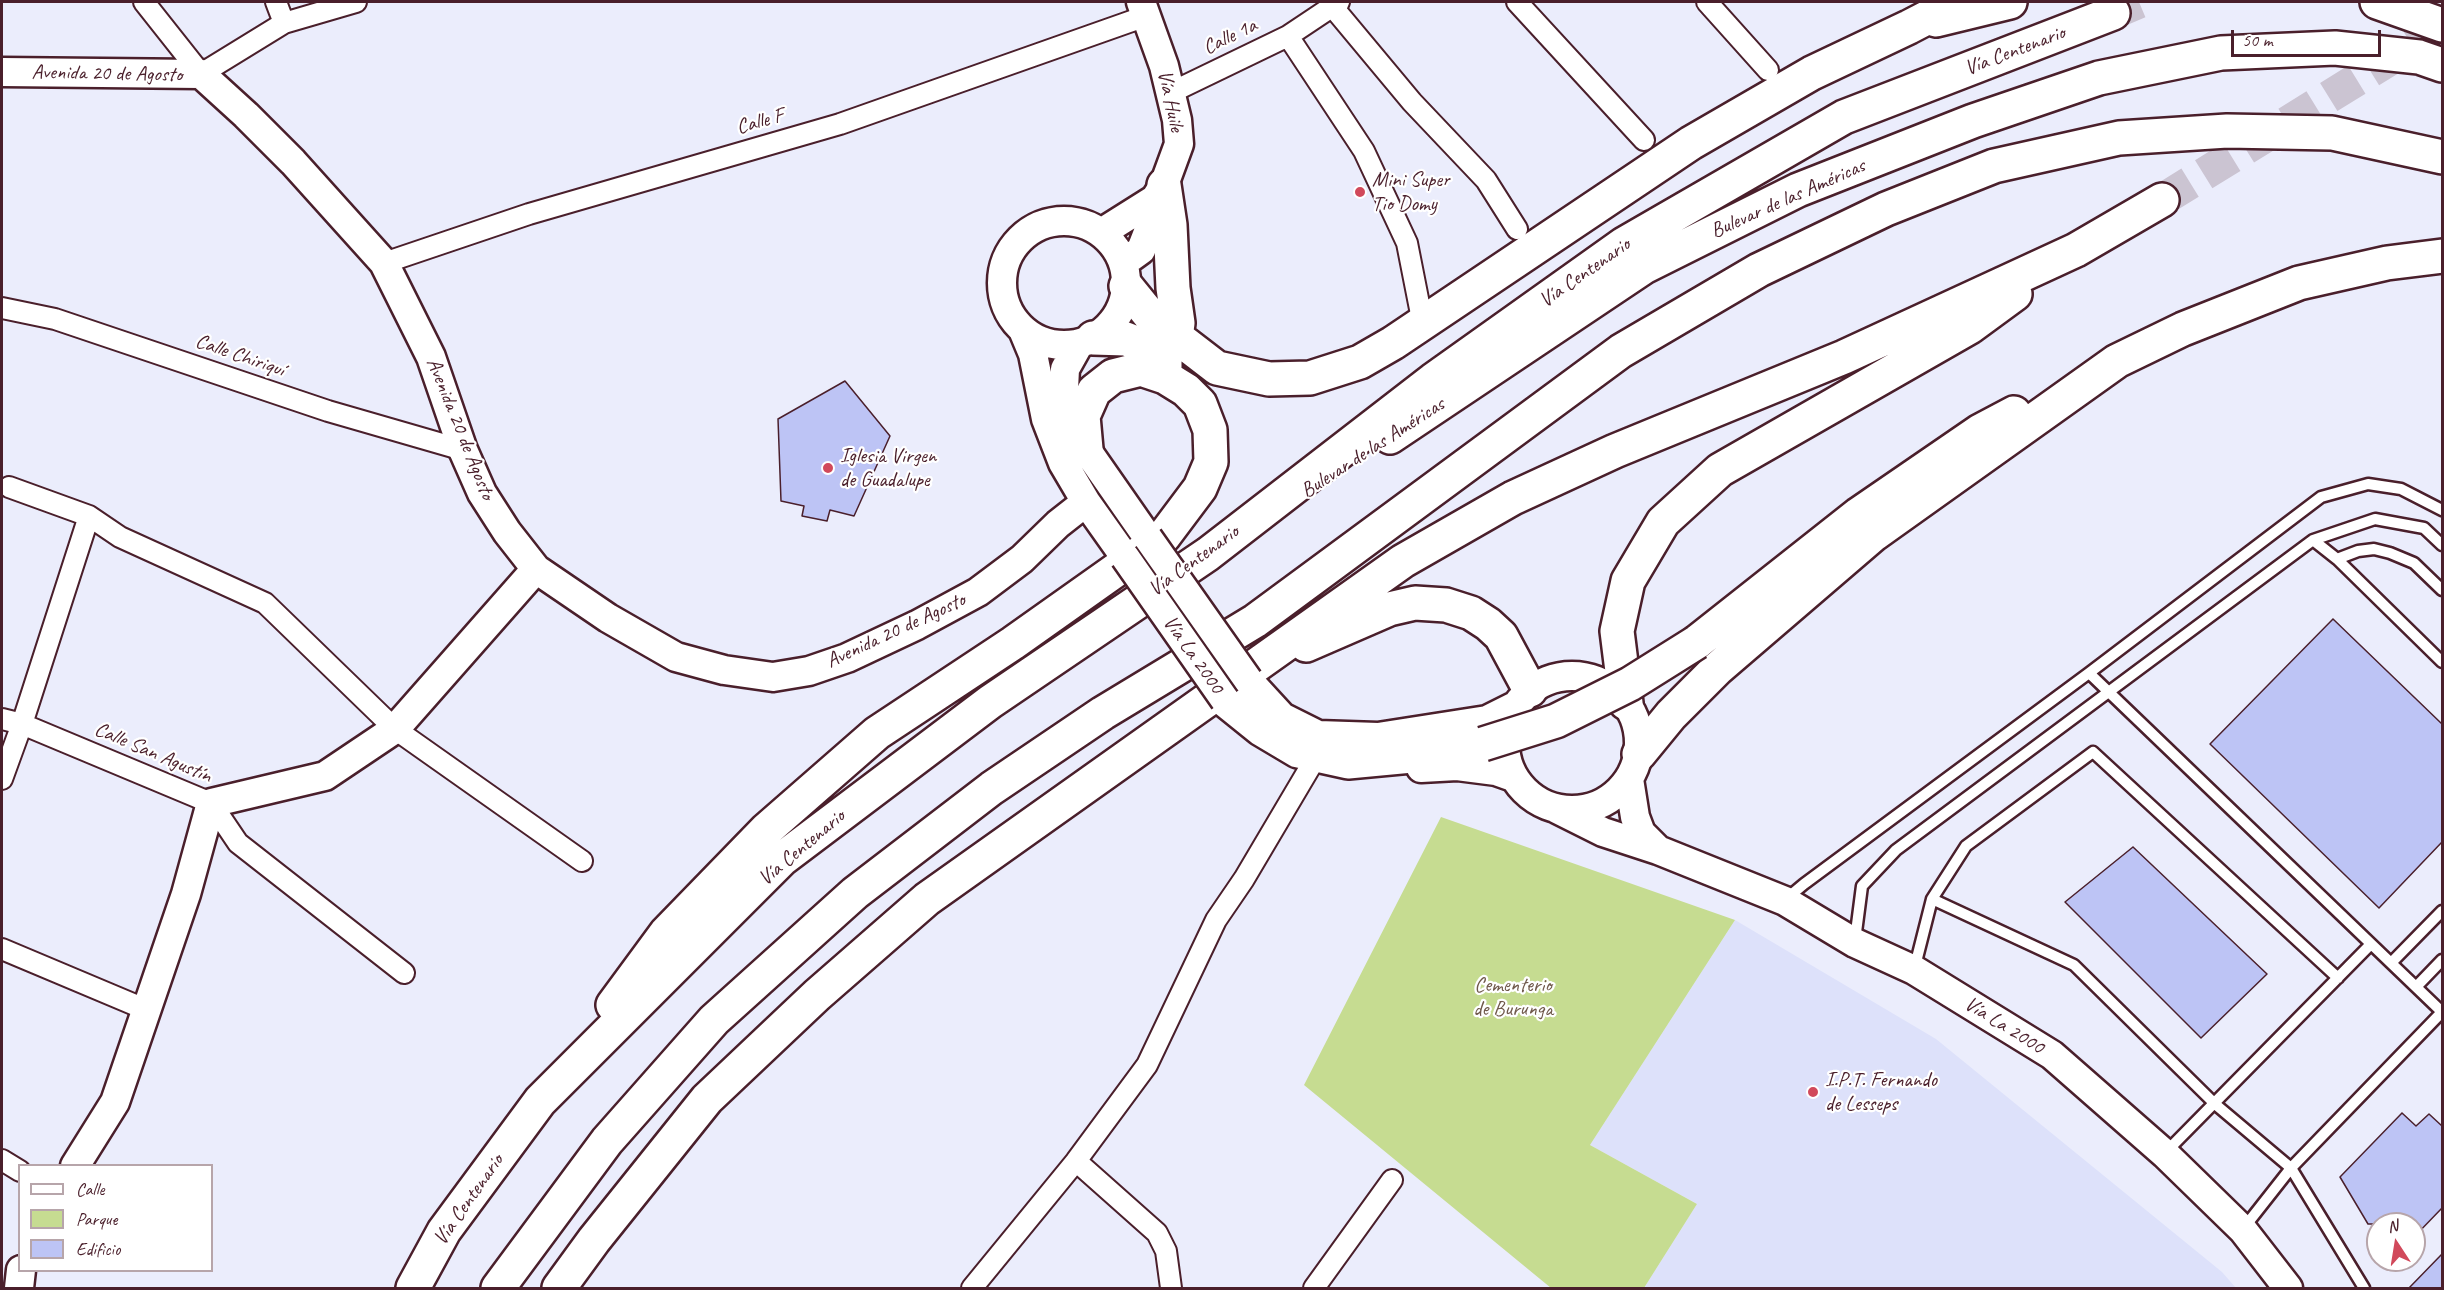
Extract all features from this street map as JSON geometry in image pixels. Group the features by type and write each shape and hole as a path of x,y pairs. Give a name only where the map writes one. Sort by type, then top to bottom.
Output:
{"highway":[{"path":"1125,274 1152,318 1217,368 1269,379 1310,378 1360,362 1419,326 1545,239 1691,143 1812,73 1957,2"},
{"path":"1909,27 2010,2"},
{"path":"2376,2 2442,25"},
{"name":"Vía Centenario","path":"412,1288 444,1230 540,1101 783,859 990,702 1208,554 1433,380 1624,244 1844,117 2114,13"},
{"name":"Bulevar de las Américas","path":"1208,554 1444,403 1644,267 1798,190 1973,122 2099,78 2221,53 2335,48 2419,57 2442,65"},
{"path":"498,1288 607,1141 714,1020 855,893 992,788 1038,756 1103,713 1255,621 1621,351 1759,270 1886,210 1994,166 2119,138 2227,131 2332,134 2442,157"},
{"path":"1160,192 1170,225 1173,288 1178,323 1176,338"},
{"path":"559,1288 594,1240 707,1100 817,995 927,899 1243,681 1402,561 1513,498 1615,451 1845,357 2076,250 2162,200"},
{"path":"1626,703 1617,631 1628,581 1663,522 1720,470 1970,327 2076,250"},
{"path":"1243,681 1262,729 1298,751 1348,762 1433,754 1483,744 1556,721 1630,684 1697,642 1859,514 1980,431 2183,329 2299,283 2387,263 2442,256"},
{"path":"1086,341 1126,339 1153,350 1165,361 1165,377"},
{"path":"1634,766 1671,715 1717,669 1873,535 2117,361"},
{"path":"540,1101 666,933 766,830 877,732 1013,643 1164,536 1200,488 1211,462 1210,430 1200,404 1186,390 1165,377 1141,369 1113,376 1094,392 1083,416 1086,449"},
{"path":"1243,681 1389,609 1415,603 1446,605 1471,613 1488,624 1500,636 1523,698"}],"street":[{"path":"144,2 201,74 284,23 356,2"},
{"path":"276,2 284,23"},
{"path":"1517,2 1644,140"},
{"path":"1707,2 1768,70"},
{"path":"1335,4 1412,102 1486,180 1517,229"},
{"name":"Calle 1a","path":"1170,93 1288,36 1335,4"},
{"name":"Vía Huile","path":"1125,274 1141,249 1179,144 1177,120 1164,66 1144,9"},
{"name":"Calle F","path":"384,263 529,214 840,123 1144,9"},
{"path":"1288,36 1364,151 1407,243 1420,314"},
{"name":"Avenida 20 de Agosto","path":"2,72 201,74 293,162 384,263 431,357 482,493 507,532 536,569 608,618 676,657 724,670 773,677 808,671 847,658 917,625 978,592 1022,559 1058,524 1086,502"},
{"path":"1101,233 1160,192"},
{"path":"1061,221 1082,224 1101,233 1125,274 1122,307 1110,325 1086,341 1059,345 1039,341 1023,330 1009,314 1002,294 1002,273 1009,253 1022,237 1040,226 1061,221"},
{"name":"Calle Chiriquí","path":"2,308 55,319 328,411 464,450"},
{"name":"Vía La 2000","path":"1023,330 1033,354 1047,418 1063,463 1086,502 1125,557 1243,681 1282,717 1318,735 1378,737 1487,720 1523,698"},
{"name":"Vía La 2000","path":"1086,341 1065,369 1064,389 1086,449 1243,681 1251,734 1287,758 1325,768 1366,771 1457,766 1496,771 1513,777"},
{"path":"9,487 89,516 120,537 265,603 395,729 582,861"},
{"path":"2,779 89,516"},
{"path":"76,1164 115,1102 186,894 211,803 325,776 395,729 536,569"},
{"path":"1570,676 1592,678 1611,688 1626,703 1638,727 1634,766 1610,799 1584,809 1557,809 1532,798 1513,777 1505,754 1505,729 1523,698 1549,680 1570,676"},
{"name":"Calle San Agustín","path":"2,719 22,724 211,803 238,843 404,973"},
{"path":"972,1288 1076,1161 1147,1065 1216,920 1244,879 1312,764"},
{"name":"Vía La 2000","path":"1634,766 1635,817 1641,833 1658,850"},
{"name":"Vía La 2000","path":"1557,809 1603,832 1658,850 1785,901 1855,943 1914,970 2052,1055 2165,1154 2243,1230 2280,1285"},
{"path":"2,949 147,1010"},
{"path":"2,1160 18,1170"},
{"path":"1076,1161 1157,1233 1166,1251 1171,1288"},
{"path":"1314,1288 1392,1180"},
{"path":"18,1288 21,1272"}],"lane":[{"path":"1785,901 1804,884 2089,673 2321,497 2368,484 2401,489 2442,510"},
{"path":"1855,943 1862,886 1896,850 2313,540 2374,519 2424,528 2442,545"},
{"path":"2313,540 2337,559 2442,662"},
{"path":"2337,559 2358,551 2374,549 2390,553 2414,563 2442,590"},
{"path":"2089,673 2442,1012 2291,1168 2243,1230"},
{"path":"1914,970 1932,899 1966,846 2093,752 2338,978"},
{"path":"1932,899 2074,965 2215,1104 2291,1168 2364,1288"},
{"path":"2391,963 2442,911"},
{"path":"2165,1154 2371,944"},
{"path":"2416,987 2442,960"}],"shaded area":[{"name":"I.P.T. Fernando de Lesseps","path":"1735,920 1936,1039 2222,1272 2236,1288 1644,1288 1697,1204 1590,1145"}],"green space":[{"name":"Cementerio de Burunga","path":"1441,817 1735,920 1590,1145 1697,1204 1644,1288 1551,1288 1304,1085"}],"building":[{"name":"Iglesia Virgen de Guadalupe","path":"845,381 890,436 854,516 830,510 827,521 802,516 804,506 781,501 778,419"},
{"path":"2333,619 2442,724 2442,842 2379,908 2210,744"},
{"path":"2133,847 2267,974 2201,1038 2065,902"},
{"path":"2402,1113 2416,1126 2429,1114 2442,1126 2442,1208 2426,1225 2426,1212 2366,1212 2366,1221 2340,1177"},
{"path":"2442,1254 2442,1288 2409,1288 2426,1272"}],"tunnel":[{"path":"2113,13 2139,2"},
{"path":"2162,200 2442,27"}],"place":[{"name":"Mini Super Tio Domy","path":"1360,192"},
{"name":"Iglesia Virgen de Guadalupe","path":"828,468"},
{"name":"I.P.T. Fernando de Lesseps","path":"1813,1092"}]}
